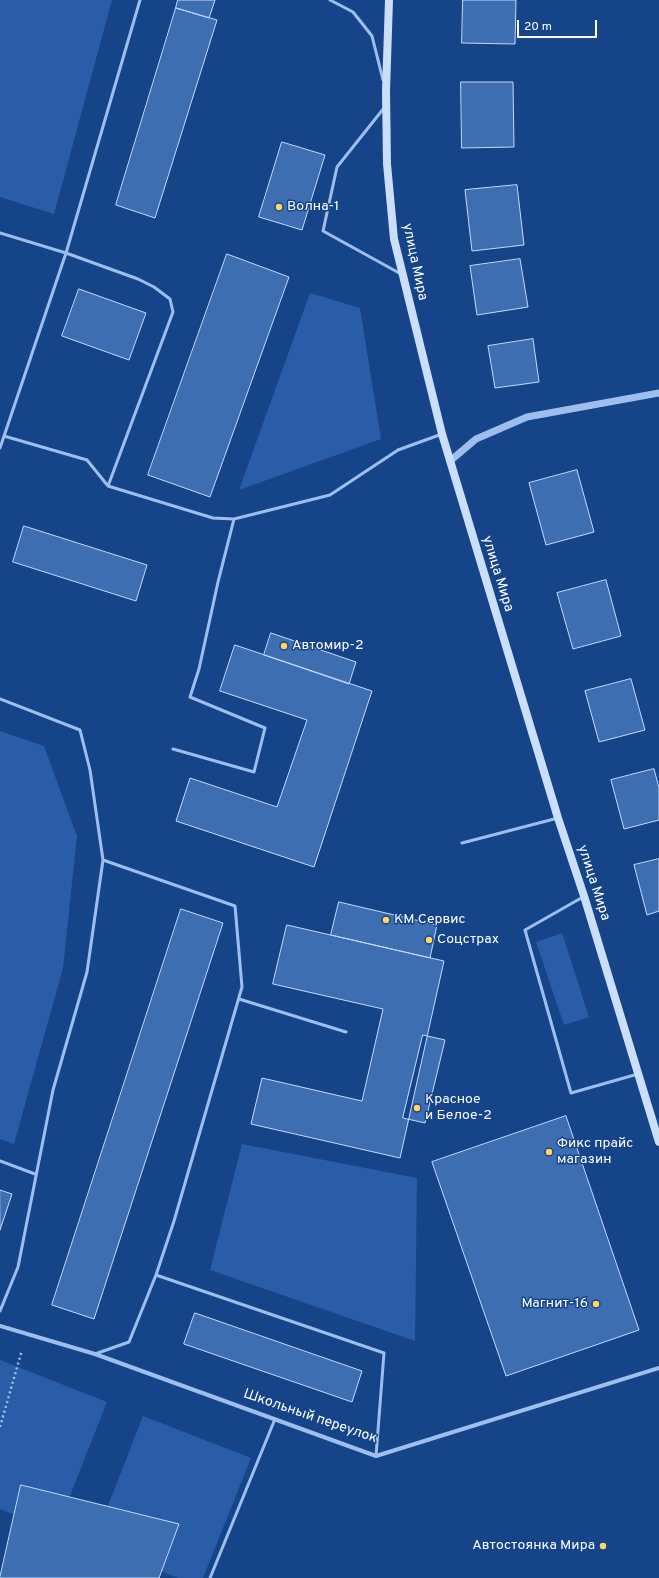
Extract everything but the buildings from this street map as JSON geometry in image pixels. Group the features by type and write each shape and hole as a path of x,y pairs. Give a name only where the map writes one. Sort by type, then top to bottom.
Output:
{"main road":[{"name":"улица Мира","path":"388,0 386,91 387,164 394,239 402,274 442,434 558,818 584,896 659,1142"}],"street":[{"path":"450,461 476,439 527,417 659,393"},
{"name":"Школьный переулок","path":"0,1326 95,1354 376,1456 659,1368"}],"lane":[{"path":"0,448 66,253 140,0"},
{"path":"330,0 353,12 372,36 386,91"},
{"path":"386,105 336,167 323,231 402,274"},
{"path":"0,233 66,253 138,279 154,287 170,299 173,312 108,486"},
{"path":"4,436 88,460 108,486 213,518 234,519 330,495 398,450 442,434"},
{"path":"173,749 254,772 265,728 190,697 199,670 218,582 234,519"},
{"path":"0,699 80,730 90,770 102,860 87,972 53,1090 35,1174 18,1267 0,1311"},
{"path":"462,843 558,818"},
{"path":"95,1354 129,1342 156,1275 174,1221 242,987 235,906 102,860"},
{"path":"584,896 525,930 571,1094 638,1074"},
{"path":"239,1000 346,1032"},
{"path":"0,1161 35,1174"},
{"path":"156,1275 384,1353 376,1456"},
{"path":"210,1578 275,1419"}],"path":[{"path":"0,1427 27,1334"}],"shaded area":[{"path":"0,0 112,0 54,214 0,197"},
{"path":"310,293 360,308 381,439 239,490"},
{"path":"0,731 44,746 77,836 63,968 14,1144 0,1139"},
{"path":"562,933 589,1017 564,1025 536,942"},
{"path":"242,1144 417,1178 415,1341 210,1270"},
{"path":"0,1360 107,1402 56,1531 0,1509"},
{"path":"143,1416 251,1458 203,1578 178,1578 93,1544"}],"place":[{"name":"Волна-1","path":"279,207"},
{"name":"Автомир-2","path":"284,646"},
{"name":"КМ Сервис","path":"386,920"},
{"name":"Соцстрах","path":"429,940"},
{"name":"Красное и Белое-2","path":"417,1108"},
{"name":"Фикс прайс магазин","path":"549,1152"},
{"name":"Магнит-16","path":"596,1304"},
{"name":"Автостоянка Мира","path":"603,1546"}]}
